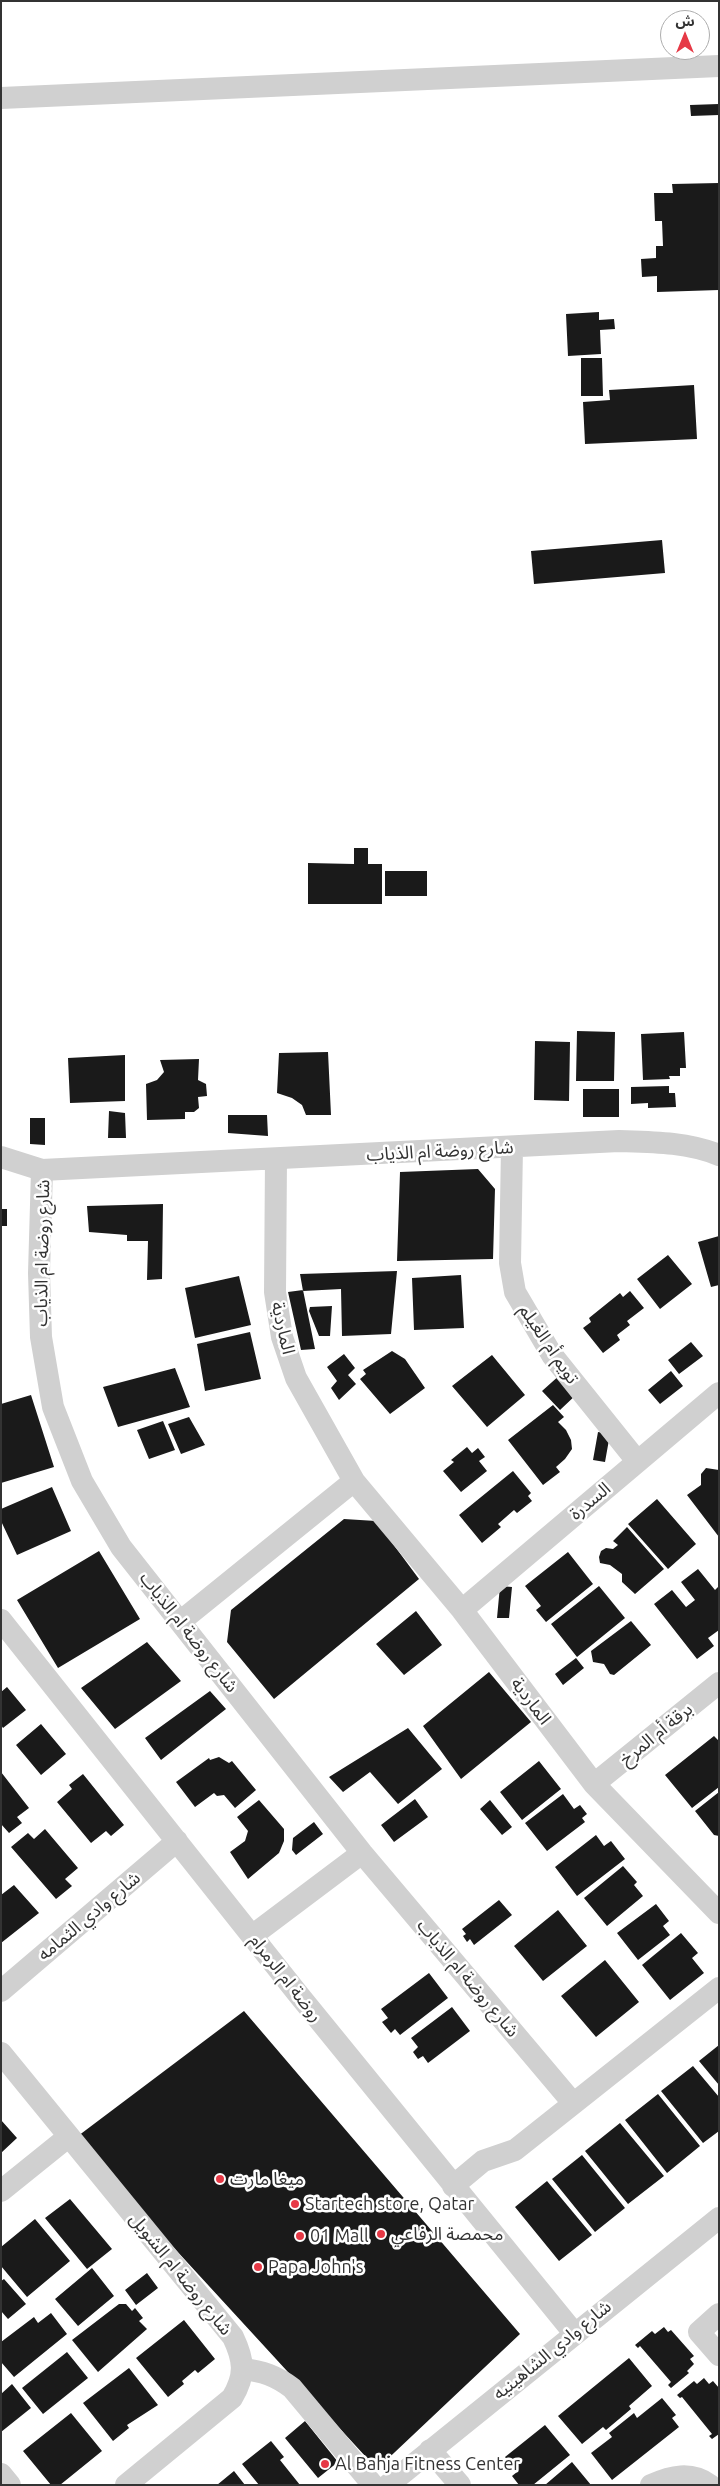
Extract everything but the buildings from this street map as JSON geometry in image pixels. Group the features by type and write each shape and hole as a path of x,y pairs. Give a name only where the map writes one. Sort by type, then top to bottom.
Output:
{"street":[{"path":"1,98 719,66"},
{"name":"شارع روضة ام الذياب","path":"573,2103 362,1853 121,1547 82,1480 53,1407 41,1337 39,1274 42,1170 276,1160 619,1141 666,1142 708,1150 719,1155"},
{"name":"تويم أم الغيلم","path":"512,1147 510,1264 515,1292 552,1355 637,1461"},
{"path":"1,1156 42,1170"},
{"name":"الماردية","path":"276,1160 275,1292 282,1336 296,1378 354,1481 462,1610 594,1784 719,1913"},
{"name":"السدرة","path":"462,1610 719,1393"},
{"path":"181,1621 354,1481"},
{"name":"روضة ام الرمرام","path":"2,1622 253,1935 298,1994 574,2333"},
{"name":"برقة أم المرخ","path":"594,1784 719,1684"},
{"name":"شارع وادي الثمامه","path":"1,1991 177,1841"},
{"path":"253,1935 362,1853"},
{"path":"453,2186 483,2161 514,2150 719,1988"},
{"name":"شارع روضة ام الشويل","path":"1,2053 233,2337 241,2354 240,2384 232,2398 126,2485"},
{"path":"1,2191 68,2136"},
{"name":"شارع وادي الشاهينيه","path":"388,2485 574,2333 719,2218"},
{"path":"719,2314 699,2332 719,2355"},
{"path":"242,2369 270,2374 292,2388 373,2485"},
{"path":"430,2450 460,2485"},
{"path":"1,2474 10,2485"},
{"path":"651,2485 668,2477 685,2475 704,2480 710,2485"}],"place":[{"name":"ميغا مارت","path":"220,2179"},
{"name":"Startech store, Qatar","path":"295,2204"},
{"name":"محمصة الرفاعي","path":"381,2234"},
{"name":"01 Mall","path":"300,2236"},
{"name":"Papa John's","path":"258,2267"},
{"name":"Al Bahja Fitness Center","path":"325,2464"}]}
